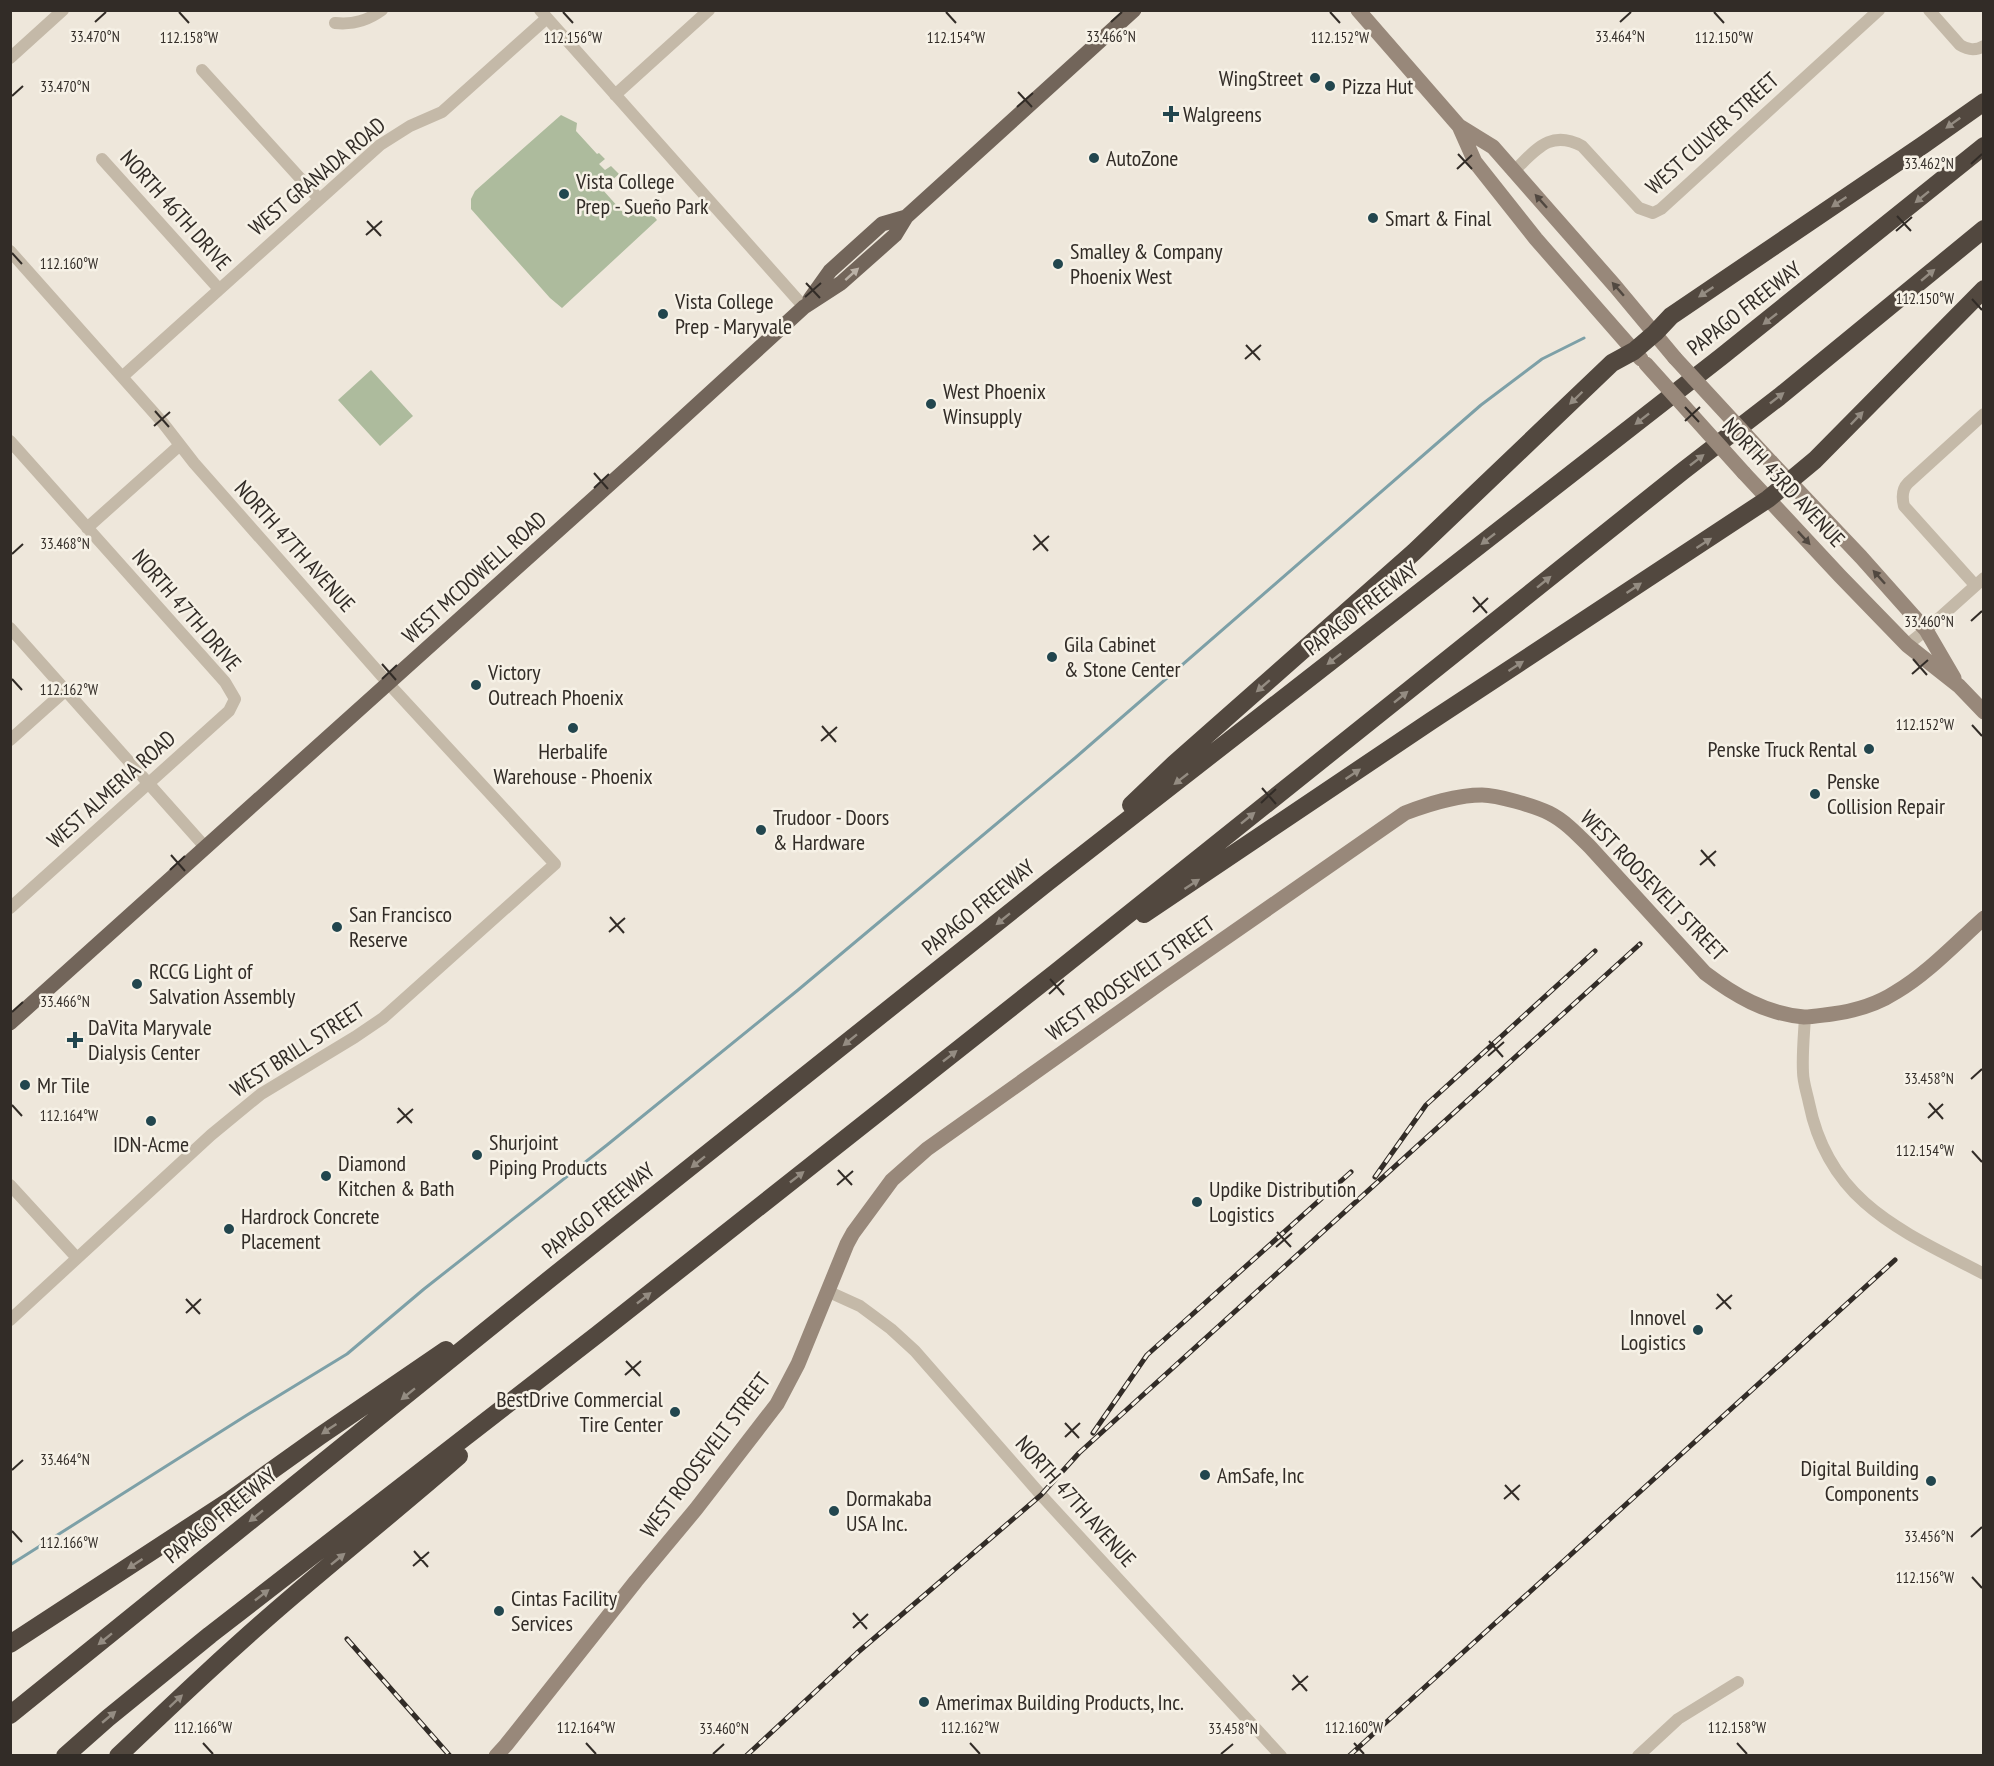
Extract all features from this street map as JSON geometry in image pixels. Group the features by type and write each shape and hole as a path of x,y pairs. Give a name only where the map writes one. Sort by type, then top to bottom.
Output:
{"highway":[{"path":"1048,882 1174,764 1407,559 1612,363 1640,357 1660,339 1671,316 1983,102"},
{"name":"PAPAGO FREEWAY","path":"10,1715 551,1278 1048,882 1756,329 1983,146"},
{"path":"65,1755 210,1635 598,1334 1779,397 1983,229"},
{"path":"1055,973 1768,499 1790,482 1843,432 1983,289"},
{"path":"10,1644 219,1508 551,1278"},
{"path":"118,1755 294,1595 403,1506 598,1334"}],"main road":[{"name":"WEST MCDOWELL ROAD","path":"10,1023 804,307 830,271 882,224 906,217 1134,10"}],"street":[{"path":"10,58 63,10"},
{"path":"335,23 352,24 373,17 382,10"},
{"path":"615,95 708,10"},
{"name":"NORTH 43RD AVENUE","path":"1358,10 1460,126 1493,147 1660,339 1926,630 1959,686"},
{"name":"WEST CULVER STREET","path":"1514,171 1550,141 1561,138 1570,140 1582,146 1639,208 1653,213 1661,209 1880,10"},
{"path":"1929,10 1960,45 1966,49 1979,48"},
{"path":"543,14 804,307"},
{"name":"WEST GRANADA ROAD","path":"122,376 380,145 410,126 442,112 543,14"},
{"path":"202,70 320,199"},
{"name":"NORTH 43RD AVENUE","path":"1460,126 1475,162 1536,239 1640,357 1768,499 1906,645 1959,686 1983,712"},
{"path":"1475,162 1493,147"},
{"name":"NORTH 46TH DRIVE","path":"102,159 219,289"},
{"path":"1475,162 1514,171"},
{"name":"NORTH 47TH AVENUE","path":"10,251 122,376 194,463 388,683 555,864"},
{"path":"1906,645 1979,582 1904,506 1903,493 1908,483 1983,414"},
{"name":"NORTH 47TH DRIVE","path":"10,441 225,682 235,699"},
{"path":"87,528 180,445"},
{"path":"10,628 206,848"},
{"path":"10,740 66,690"},
{"name":"WEST ALMERIA ROAD","path":"10,908 230,711 235,699"},
{"name":"WEST ROOSEVELT STREET","path":"496,1755 507,1745 636,1581 696,1509 777,1404 798,1364 847,1244 892,1180 927,1149 1161,982 1405,813 1426,805 1483,795 1517,802 1548,813 1568,826 1591,848 1705,973 1751,1003 1805,1017 1852,1011 1874,1004 1898,992 1983,918"},
{"name":"WEST BRILL STREET","path":"10,1320 219,1128 272,1086 383,1018 555,864"},
{"path":"1805,1017 1803,1072 1812,1116 1822,1148 1843,1180 1866,1206 1896,1228 1983,1274"},
{"path":"10,1185 77,1258"},
{"name":"NORTH 47TH AVENUE","path":"827,1291 860,1306 891,1329 915,1351 1041,1495 1281,1755"},
{"path":"1638,1755 1678,1719 1738,1682"}],"green space":[{"path":"561,115 577,123 576,131 597,154 599,153 605,159 599,164 605,170 611,166 619,174 602,189 628,218 644,205 657,220 562,308 550,298 471,209 471,199 475,191"},
{"path":"371,370 413,416 380,446 338,400"}],"waterway":[{"path":"10,1565 347,1354 424,1289 798,990 1075,758 1481,405 1542,359 1584,338"}],"railway":[{"path":"746,1756 857,1653 1041,1495 1079,1453 1640,944"},
{"path":"1375,1177 1426,1105 1595,951"},
{"path":"1093,1433 1147,1355 1351,1172"},
{"path":"1349,1756 1895,1260"},
{"path":"347,1639 450,1756"}],"place":[{"name":"WingStreet","path":"1315,78"},
{"name":"Pizza Hut","path":"1330,86"},
{"name":"Walgreens","path":"1171,114"},
{"name":"AutoZone","path":"1094,158"},
{"name":"Vista College Prep - Sueño Park","path":"564,194"},
{"name":"Smart & Final","path":"1373,218"},
{"name":"Smalley & Company Phoenix West","path":"1058,264"},
{"name":"Vista College Prep - Maryvale","path":"663,314"},
{"name":"West Phoenix Winsupply","path":"931,404"},
{"name":"Gila Cabinet & Stone Center","path":"1052,657"},
{"name":"Victory Outreach Phoenix","path":"476,685"},
{"name":"Herbalife Warehouse - Phoenix","path":"573,728"},
{"name":"Penske Truck Rental","path":"1869,749"},
{"name":"Penske Collision Repair","path":"1815,794"},
{"name":"Trudoor - Doors & Hardware","path":"761,830"},
{"name":"San Francisco Reserve","path":"337,927"},
{"name":"RCCG Light of Salvation Assembly","path":"137,984"},
{"name":"DaVita Maryvale Dialysis Center","path":"75,1040"},
{"name":"Mr Tile","path":"25,1085"},
{"name":"IDN-Acme","path":"151,1121"},
{"name":"Shurjoint Piping Products","path":"477,1155"},
{"name":"Diamond Kitchen & Bath","path":"326,1176"},
{"name":"Updike Distribution Logistics","path":"1197,1202"},
{"name":"Hardrock Concrete Placement","path":"229,1229"},
{"name":"Innovel Logistics","path":"1698,1330"},
{"name":"BestDrive Commercial Tire Center","path":"675,1412"},
{"name":"AmSafe, Inc","path":"1205,1475"},
{"name":"Digital Building Components","path":"1931,1481"},
{"name":"Dormakaba USA Inc.","path":"834,1511"},
{"name":"Cintas Facility Services","path":"499,1611"},
{"name":"Amerimax Building Products, Inc.","path":"924,1702"}]}
